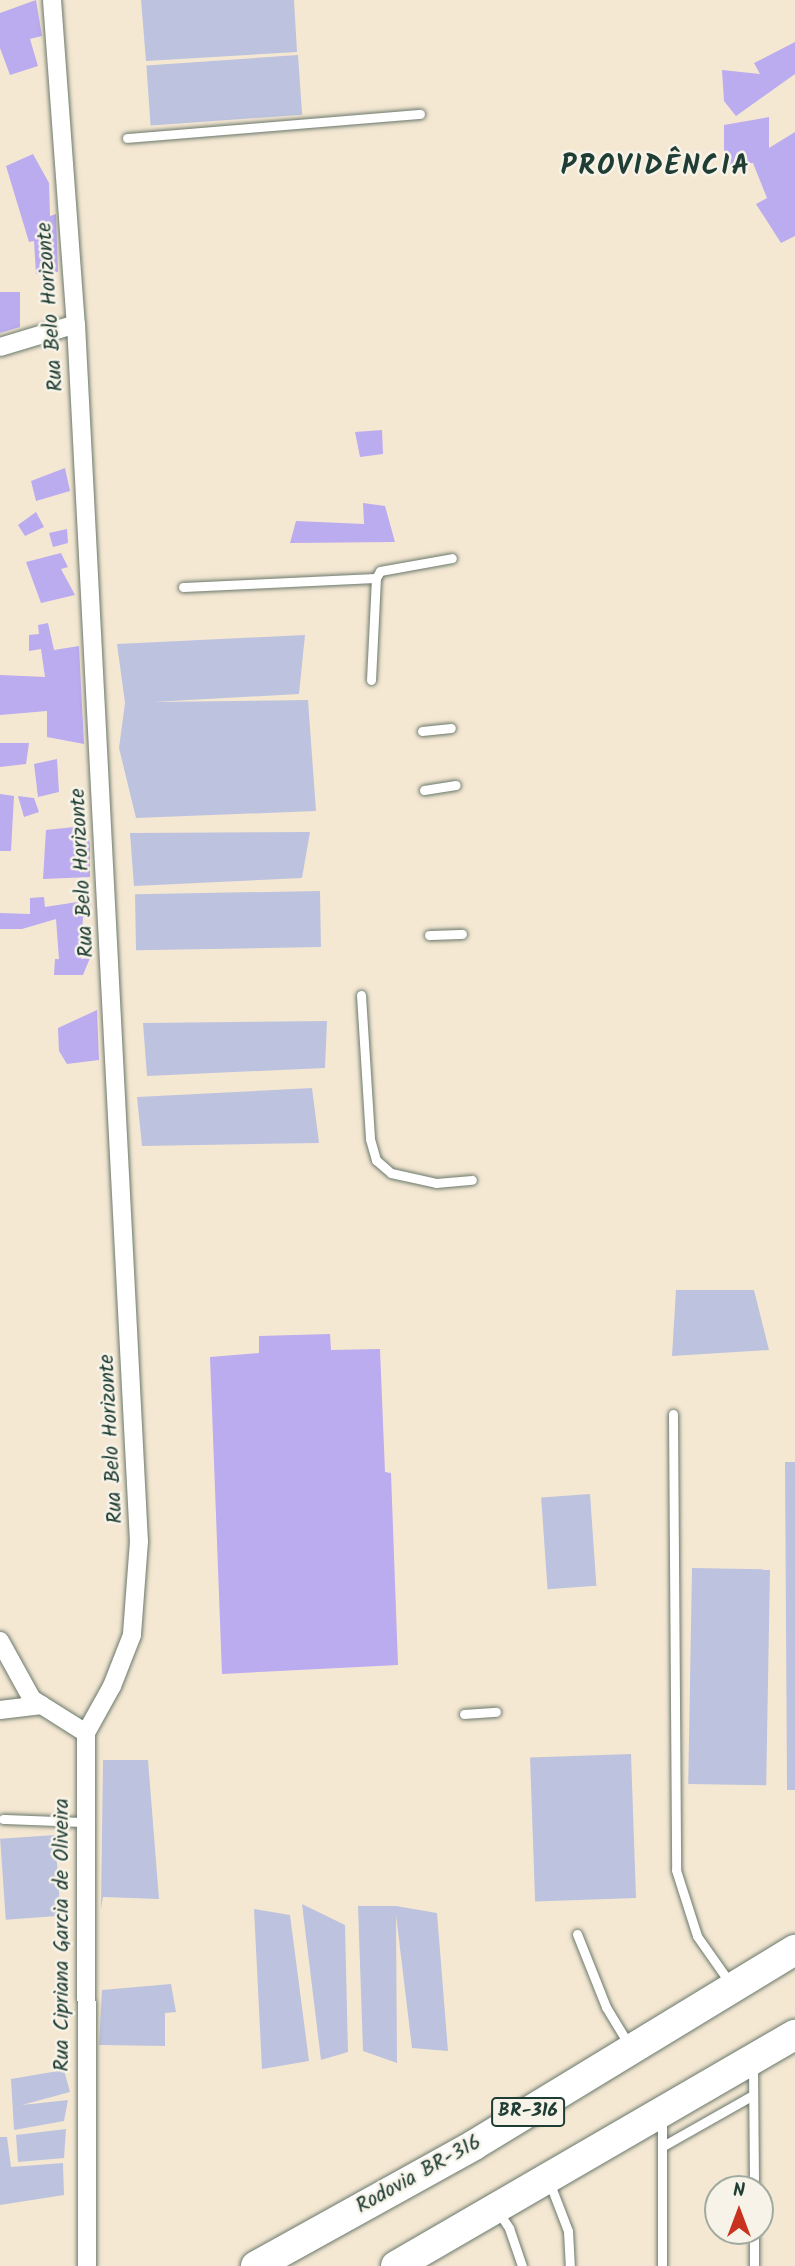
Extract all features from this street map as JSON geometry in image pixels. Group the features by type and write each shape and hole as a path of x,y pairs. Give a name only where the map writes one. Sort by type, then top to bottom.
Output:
{"highway":[{"name":"Rodovia BR-316","path":"256,2266 474,2145 795,1950"},
{"path":"396,2266 795,2035"}],"street":[{"name":"Rua Belo Horizonte","path":"52,0 76,324 139,1541 132,1636 112,1686 86,1733"},
{"path":"0,347 76,324"},
{"path":"0,1640 19,1681 42,1705 86,1733"},
{"path":"0,1710 42,1705"},
{"name":"Rua Cipriana Garcia de Oliveira","path":"86,1733 87,2266"}],"lane":[{"path":"127,138 420,114"},
{"path":"370,680 376,578 386,568 452,558"},
{"path":"183,587 376,578"},
{"path":"422,731 452,728"},
{"path":"424,790 456,785"},
{"path":"429,934 462,934"},
{"path":"361,995 370,1139 376,1160 391,1173 436,1183 472,1180"},
{"path":"673,1413 676,1870 697,1936 733,1987"},
{"path":"464,1714 496,1712"},
{"path":"3,1819 85,1822"},
{"path":"577,1934 606,2007 632,2049"},
{"path":"753,2060 754,2175"},
{"path":"663,2146 753,2095"},
{"path":"662,2113 662,2266"},
{"path":"548,2179 568,2231 570,2266"},
{"path":"496,2209 509,2228 522,2266"},
{"path":"754,2245 754,2266"}],"shaded area":[{"path":"141,0 294,0 297,52 146,61"},
{"path":"298,55 302,115 151,125 146,66"},
{"path":"305,635 299,694 153,702 308,700 316,811 136,818 119,748 125,703 117,644"},
{"path":"310,832 302,878 134,886 130,833"},
{"path":"320,891 321,947 136,950 135,894"},
{"path":"327,1021 325,1068 147,1076 143,1023"},
{"path":"312,1088 319,1143 142,1146 137,1097"},
{"path":"676,1290 754,1290 769,1350 672,1356"},
{"path":"785,1462 795,1462 795,1790 787,1790"},
{"path":"590,1494 596,1586 548,1589 541,1497"},
{"path":"692,1568 770,1569 766,1785 688,1784"},
{"path":"631,1754 636,1898 535,1901 530,1758"},
{"path":"103,1760 148,1760 159,1899 103,1897 101,1909"},
{"path":"55,1835 61,1916 6,1920 0,1839"},
{"path":"302,1904 345,1925 348,2052 321,2060"},
{"path":"358,1906 396,1906 437,1913 448,2051 412,2048 396,1915 397,2063 363,2051"},
{"path":"254,1909 290,1915 309,2061 262,2069"},
{"path":"171,1984 176,2012 165,2013 165,2046 99,2045 102,1990"},
{"path":"64,2070 70,2092 22,2105 68,2100 64,2121 14,2130 11,2079"},
{"path":"66,2129 64,2158 18,2162 16,2135"},
{"path":"0,2137 7,2137 11,2167 63,2163 64,2195 0,2205"}],"building":[{"path":"36,0 42,36 30,39 38,66 10,75 0,48 0,13"},
{"path":"795,42 795,74 736,116 724,101 722,70 760,74 754,63"},
{"path":"769,117 769,148 795,132 795,236 781,243 756,204 767,198 753,163 724,165 724,125"},
{"path":"33,154 49,183 50,216 56,214 58,272 36,274 34,241 29,242 6,166"},
{"path":"0,292 20,292 20,327 0,333"},
{"path":"382,430 383,454 360,457 355,432"},
{"path":"65,468 70,491 36,501 31,481"},
{"path":"363,503 385,506 395,542 290,543 296,521 364,524"},
{"path":"36,512 44,527 25,536 18,525"},
{"path":"67,529 68,543 53,547 49,533"},
{"path":"61,553 68,567 61,569 75,595 41,603 26,562"},
{"path":"48,623 54,650 79,646 84,744 47,737 47,711 0,715 0,675 45,677 41,649 29,651 29,635 39,634 38,625"},
{"path":"0,743 29,743 26,764 0,767"},
{"path":"57,759 59,792 38,797 34,764"},
{"path":"0,794 14,796 11,851 0,851"},
{"path":"18,796 34,798 39,812 24,817"},
{"path":"83,826 90,844 90,877 43,879 46,830"},
{"path":"44,897 45,907 90,900 91,917 83,917 81,959 90,958 83,975 54,975 55,959 59,959 56,919 22,929 0,929 0,913 30,914 30,898"},
{"path":"97,1010 99,1060 67,1064 59,1051 58,1028"},
{"path":"330,1334 331,1350 380,1349 385,1472 391,1473 398,1665 222,1674 210,1357 259,1353 259,1336"}],"district":[{"name":"PROVIDÊNCIA","path":"656,167"}]}
